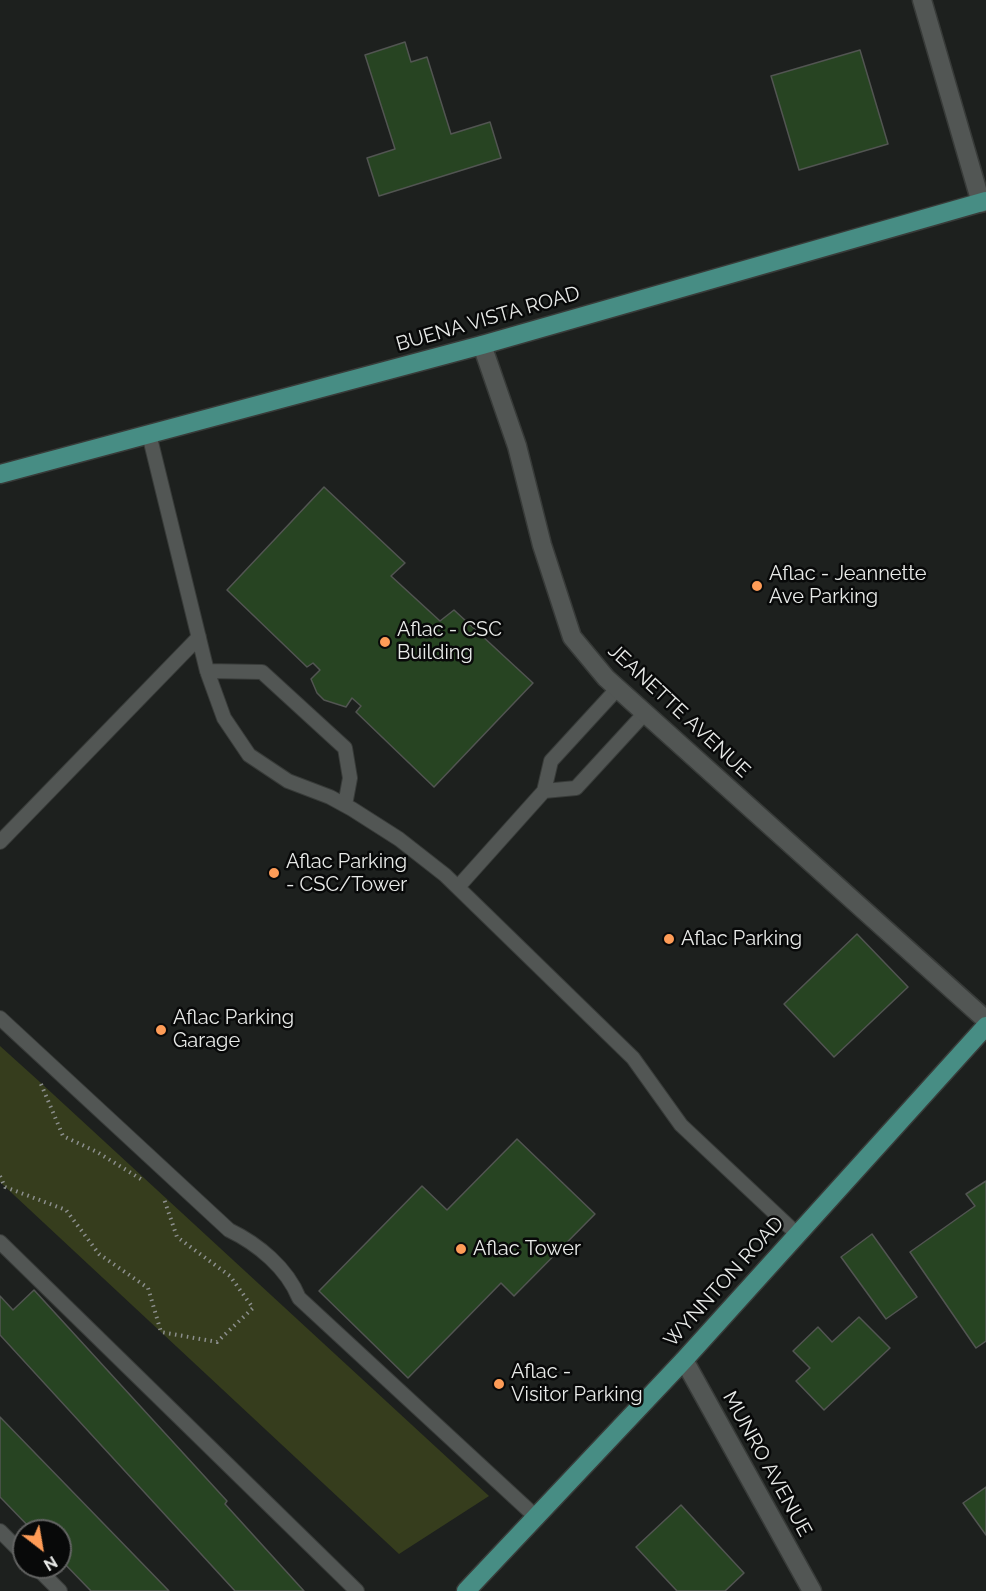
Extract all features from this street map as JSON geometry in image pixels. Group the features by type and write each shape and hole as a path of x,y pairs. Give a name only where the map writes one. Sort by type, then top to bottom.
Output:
{"main road":[{"name":"BUENA VISTA ROAD","path":"0,474 482,345 983,202"},
{"name":"WYNNTON ROAD","path":"466,1591 684,1360 986,1026"}],"street":[{"path":"922,0 983,202"},
{"name":"JEANETTE AVENUE","path":"482,345 517,446 542,545 572,637 618,688 645,713 828,875 986,1020"},
{"name":"MUNRO AVENUE","path":"684,1360 812,1591"}],"lane":[{"path":"149,434 207,671 224,718 249,755 288,781 345,805 415,851 458,887 633,1058 681,1125 797,1234"},
{"path":"0,842 200,637"},
{"path":"207,671 262,672 345,748 350,778 345,805"},
{"path":"458,887 544,791 551,760 618,688"},
{"path":"544,791 576,788 645,713"},
{"path":"0,1018 229,1230 248,1240 291,1279 299,1298 536,1517"},
{"path":"0,1242 357,1591"},
{"path":"0,1531 12,1543"},
{"path":"48,1579 60,1591"}],"path":[{"path":"33,1076 41,1083 63,1136 97,1152 152,1186"},
{"path":"0,1176 5,1187 66,1210 99,1254 148,1288 161,1332 217,1342 253,1308 230,1276 177,1237 162,1192"}],"green space":[{"path":"0,1046 489,1496 399,1554 0,1182"}],"building":[{"path":"405,42 411,62 427,57 451,134 490,122 501,158 379,196 367,158 395,149 365,55"},
{"path":"860,50 888,144 799,170 771,76"},
{"name":"Aflac - CSC Building","path":"324,487 405,563 391,576 440,621 454,610 533,683 434,787 356,712 361,706 352,698 346,707 324,700 317,693 311,679 320,670 313,663 307,667 227,590"},
{"path":"857,934 908,987 834,1057 784,1004"},
{"name":"Aflac Tower","path":"517,1139 595,1214 514,1296 501,1283 408,1378 319,1291 422,1186 447,1210"},
{"path":"986,1181 986,1341 976,1348 910,1252 975,1206 966,1194"},
{"path":"872,1234 917,1297 886,1319 841,1257"},
{"path":"34,1290 227,1501 225,1504 304,1591 235,1591 0,1335 0,1296 13,1310"},
{"path":"859,1317 890,1348 824,1410 796,1381 810,1368 793,1351 818,1327 832,1342"},
{"path":"0,1417 169,1591 91,1591 72,1571 72,1519 21,1519 0,1497"},
{"path":"986,1487 986,1535 963,1503"},
{"path":"681,1505 744,1573 725,1591 677,1591 636,1547"}],"place":[{"name":"Aflac - Jeannette Ave Parking","path":"757,586"},
{"name":"Aflac - CSC Building","path":"385,642"},
{"name":"Aflac Parking - CSC/Tower","path":"274,873"},
{"name":"Aflac Parking","path":"669,939"},
{"name":"Aflac Parking Garage","path":"161,1030"},
{"name":"Aflac Tower","path":"461,1249"},
{"name":"Aflac - Visitor Parking","path":"499,1384"}]}
